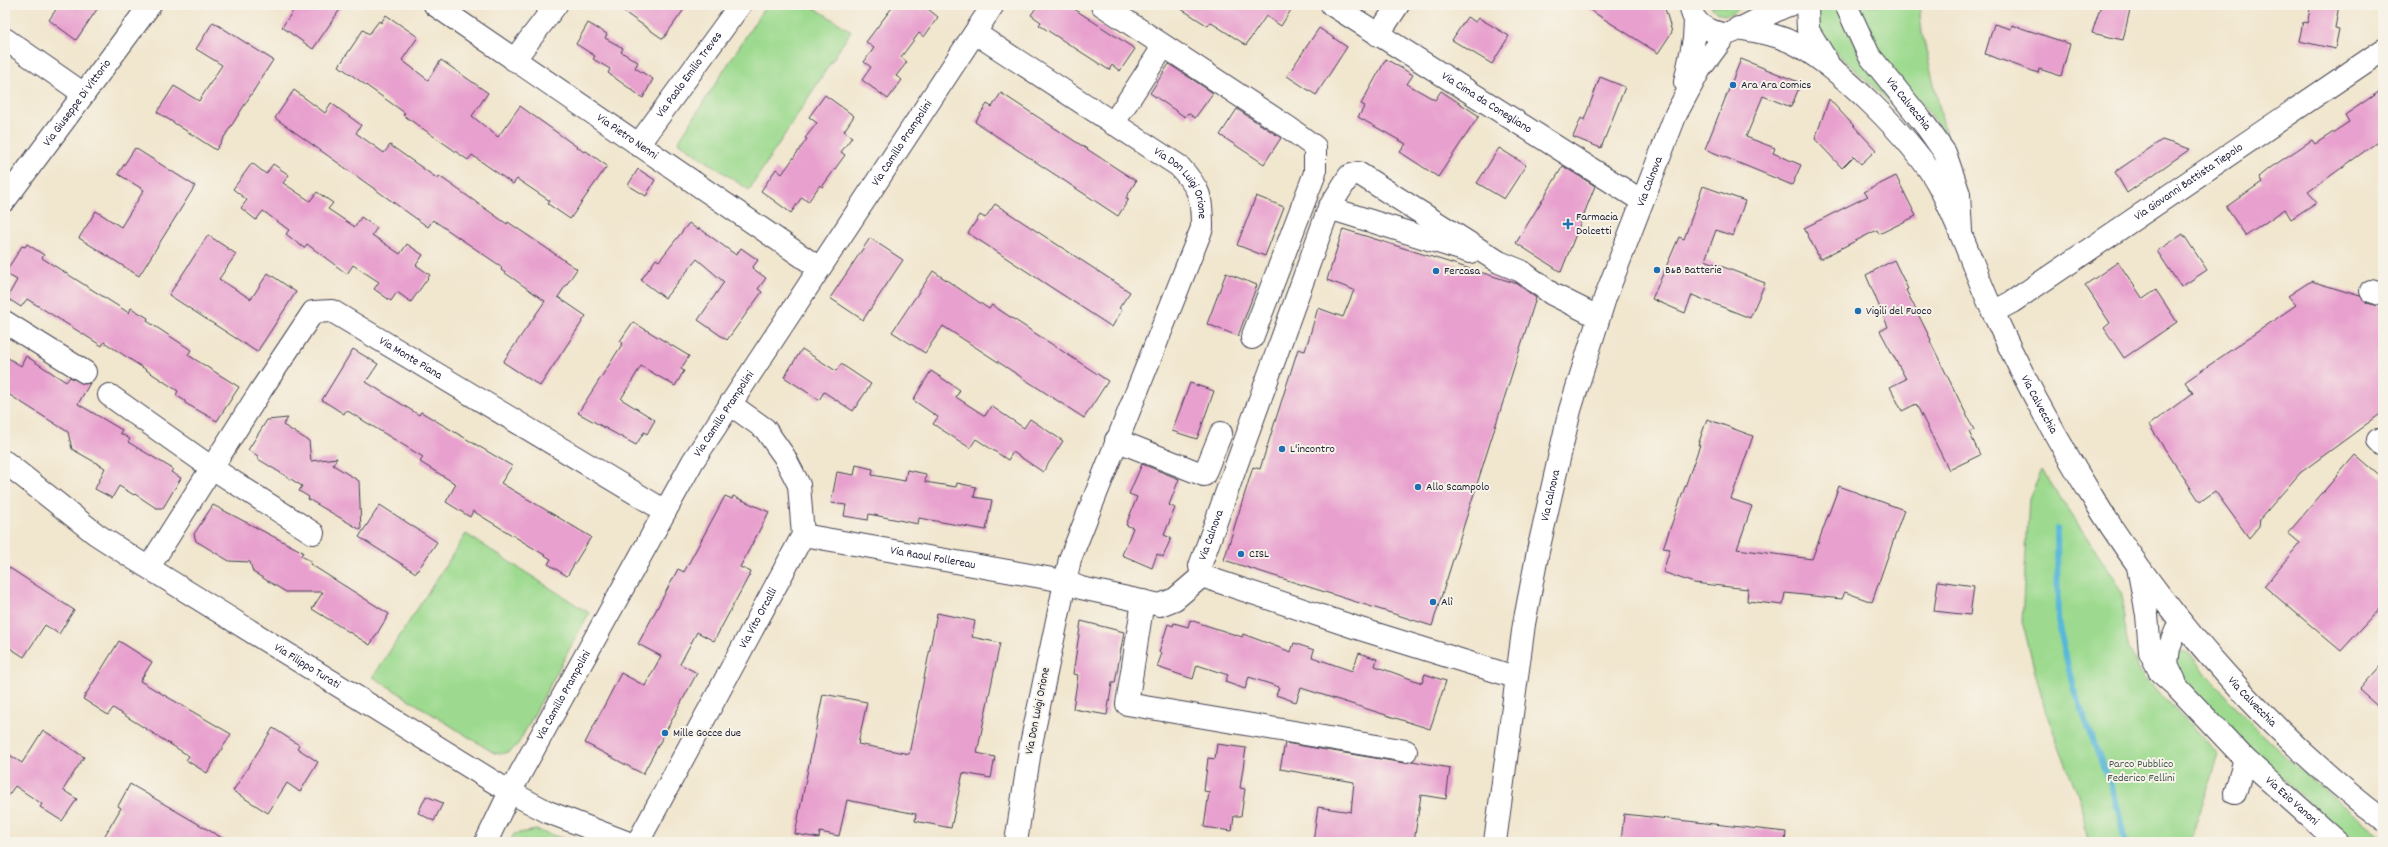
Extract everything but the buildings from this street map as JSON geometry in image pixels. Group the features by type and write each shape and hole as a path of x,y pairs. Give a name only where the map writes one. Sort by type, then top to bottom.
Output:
{"street":[{"name":"Via Giuseppe Di Vittorio","path":"5,200 150,5"},
{"name":"Via Pietro Nenni","path":"435,5 819,268"},
{"path":"514,60 556,5"},
{"name":"Via Paolo Emilio Treves","path":"638,144 740,5"},
{"name":"Via Camillo Prampolini","path":"486,842 510,792 693,461 993,5"},
{"path":"1102,5 1163,47 1289,128 1314,147 1315,173 1252,338"},
{"name":"Via Cima da Conegliano","path":"1332,5 1642,202"},
{"path":"1378,35 1398,5"},
{"path":"1732,31 1789,5"},
{"name":"Via Calvecchia","path":"1807,5 1808,30 1830,67"},
{"name":"Via Calvecchia","path":"1846,5 1869,55 1926,126 1945,153 1959,194 1961,231"},
{"name":"Via Calvecchia","path":"1691,10 1710,31 1763,32 1790,41 1830,67 1911,145 1938,183 1961,231 1993,312 2064,449 2098,506 2138,567 2180,621 2275,724 2321,768 2383,820"},
{"name":"Via Calnova","path":"1495,842 1515,677 1548,502 1570,410 1598,317 1676,114 1690,65 1691,10"},
{"name":"Via Calnova","path":"1676,114 1700,69 1732,31"},
{"name":"Via Don Luigi Orione","path":"975,33 1179,166 1196,184 1202,205 1202,228 1116,440 1070,559 1064,581 1031,744 1016,842"},
{"path":"5,39 84,94"},
{"path":"1113,124 1163,47"},
{"name":"Via Giovanni Battista Tiepolo","path":"1993,312 2012,302 2383,50"},
{"name":"Via Calnova","path":"1499,262 1358,173 1350,176 1329,208 1200,566 1202,576 1357,628 1515,677"},
{"name":"Via Calnova","path":"1329,208 1499,262 1521,271 1552,294 1598,317"},
{"name":"Via Monte Piana","path":"149,567 313,312 332,311 665,511"},
{"path":"5,322 85,372"},
{"path":"109,394 212,468 312,533"},
{"path":"730,404 765,429 784,456 799,485 802,535"},
{"path":"1116,440 1204,474 1221,433"},
{"name":"Via Filippo Turati","path":"5,462 96,534 510,792 548,812 626,842"},
{"name":"Via Raoul Follereau","path":"802,535 1064,581"},
{"name":"Via Vito Orcalli","path":"638,842 733,669 802,535"},
{"name":"Via Calvecchia","path":"2138,567 2147,615 2150,652 2160,672 2178,688 2227,742"},
{"path":"1064,581 1081,588 1151,603 1175,599 1202,576"},
{"path":"1151,603 1126,704 1406,751"},
{"path":"2178,688 2167,664 2169,648 2180,621"},
{"name":"Via Ezio Vanoni","path":"2227,742 2338,842"},
{"path":"2235,793 2245,759"}],"green space":[{"path":"766,5 810,5 851,31 749,190 678,142"},
{"path":"1745,5 1732,13 1723,15 1715,11 1711,6"},
{"path":"1817,5 1837,5 1861,58 1898,109 1821,39 1816,28"},
{"path":"1859,5 1919,5 1922,33 1946,135 1873,44"},
{"name":"Parco Pubblico Federico Fellini","path":"2042,470 2123,592 2123,620 2129,650 2141,673 2219,755 2190,842 2088,842 2080,800 2045,710 2022,621 2029,499"},
{"path":"466,534 589,613 518,744 510,751 501,754 494,753 373,677"},
{"path":"2181,651 2188,653 2241,713 2275,746 2328,793 2383,838 2383,842 2357,842 2318,812 2246,744 2178,673 2175,655"},
{"path":"536,830 575,842 510,842 514,834"}],"waterway":[{"path":"2057,529 2058,622 2073,687 2116,801 2125,842"}],"place":[{"name":"Ara Ara Comics","path":"1733,85"},
{"name":"Farmacia Dolcetti","path":"1568,224"},
{"name":"B&B Batterie","path":"1657,270"},
{"name":"Fercasa","path":"1436,271"},
{"name":"Vigili del Fuoco","path":"1858,311"},
{"name":"L'incontro","path":"1282,449"},
{"name":"Allo Scampolo","path":"1418,487"},
{"name":"CISL","path":"1241,554"},
{"name":"Alì","path":"1433,602"},
{"name":"Mille Gocce due","path":"665,733"}]}
